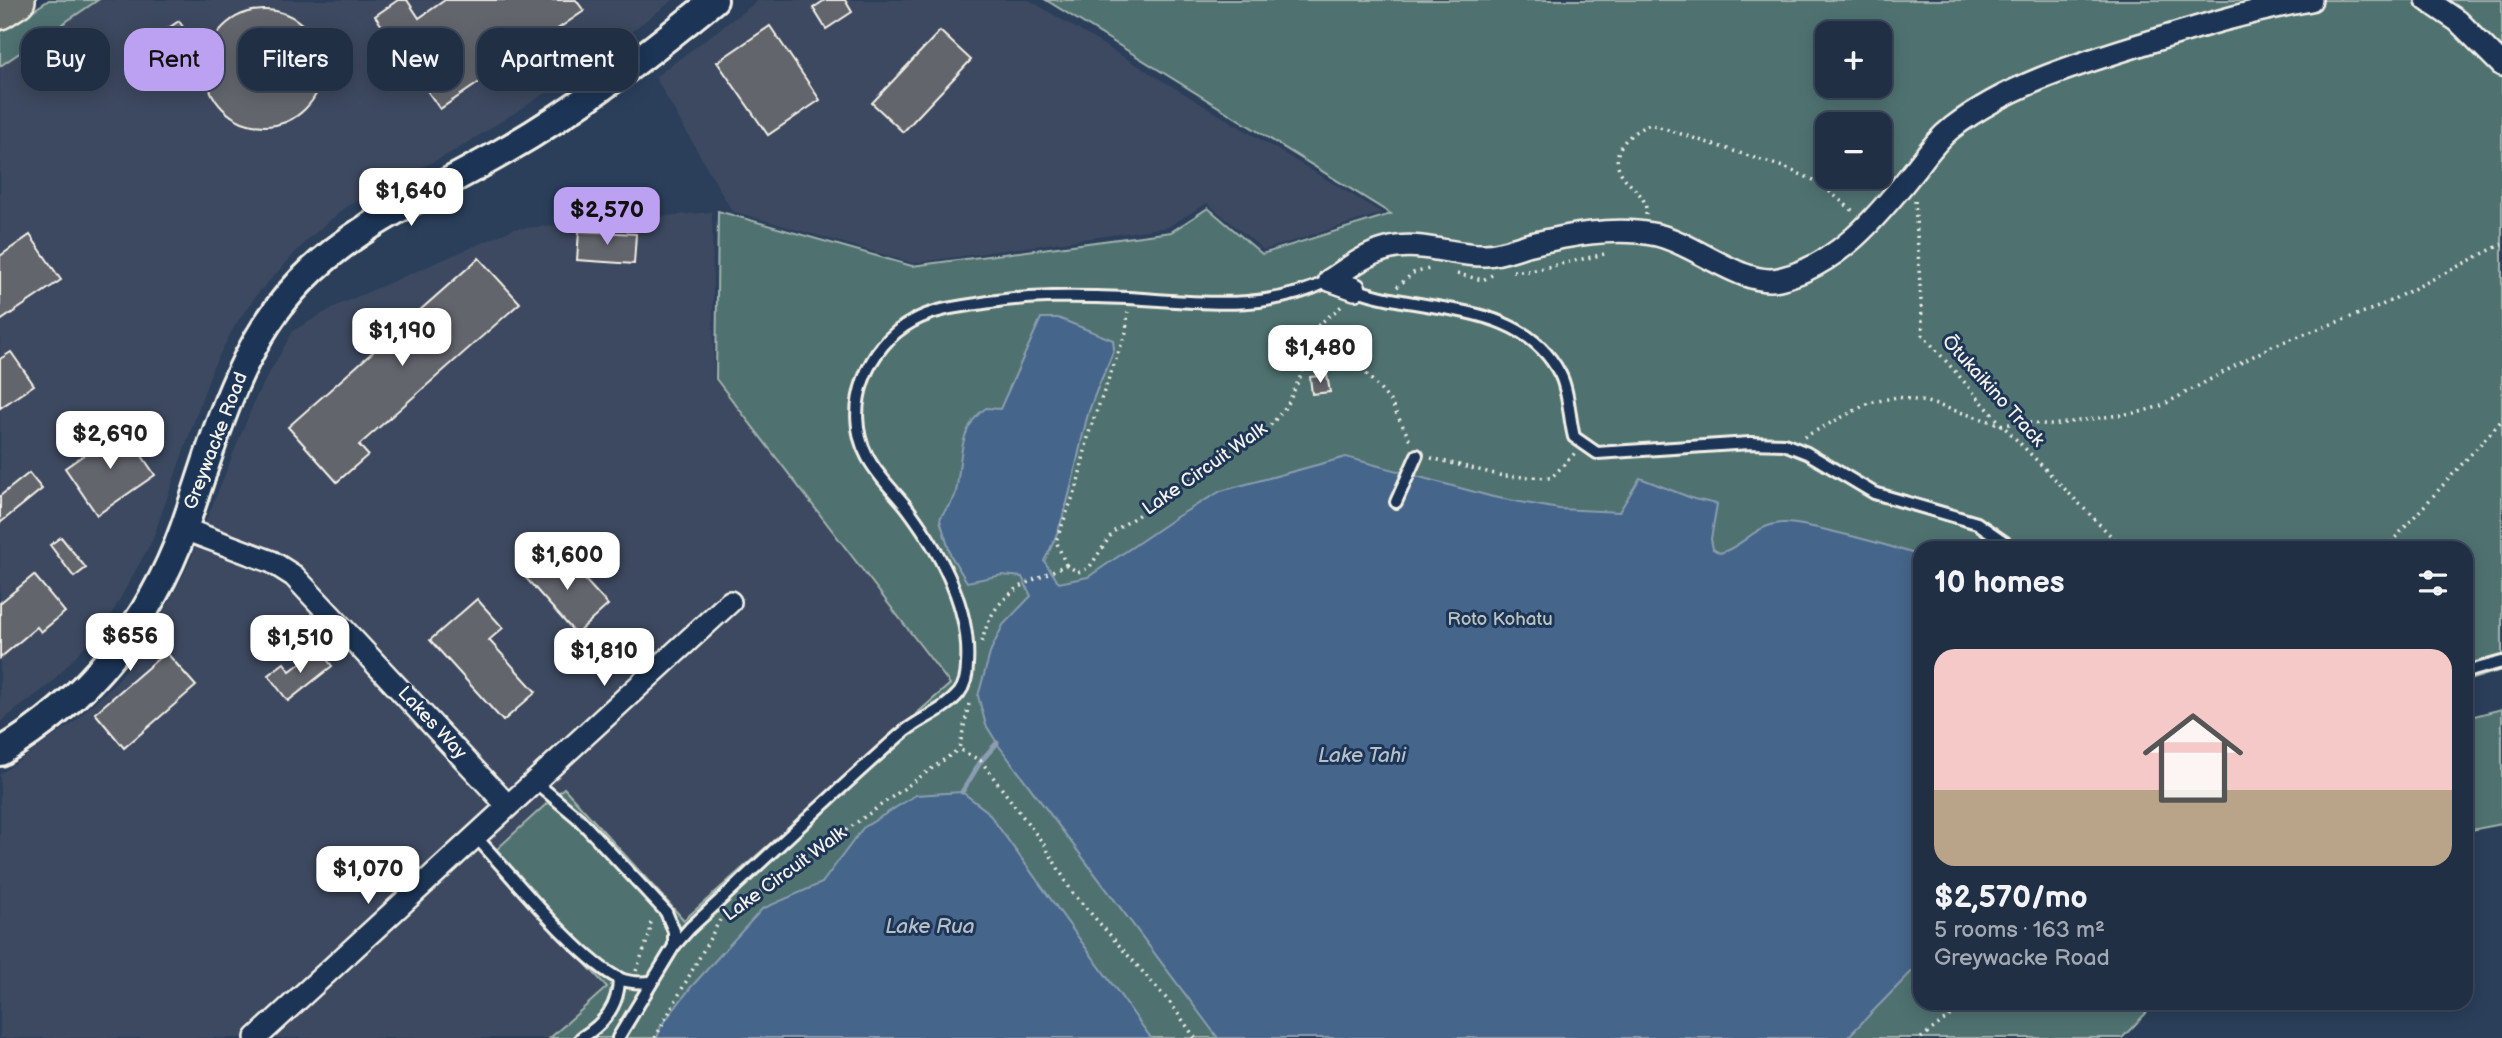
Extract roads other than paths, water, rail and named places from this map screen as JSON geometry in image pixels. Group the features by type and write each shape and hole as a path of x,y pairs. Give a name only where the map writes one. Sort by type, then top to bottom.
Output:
{"highway":[{"path":"0,11 17,0"}],"street":[{"name":"Greywacke Road","path":"0,752 49,719 115,654 141,617 184,528 194,491 237,378 268,323 299,283 332,252 369,225 553,121 611,81 713,0"},
{"path":"1330,280 1363,259 1388,248 1426,248 1484,255 1569,237 1625,232 1661,236 1738,271 1761,279 1776,280 1803,271 1837,253 1869,223 1933,145 1951,128 2015,89 2091,60 2169,36 2311,0"},
{"path":"2427,0 2458,20 2502,65"},
{"path":"1330,280 1355,289"},
{"name":"Lakes Way","path":"184,528 272,562 293,576 508,805"},
{"path":"256,1038 730,602"}],"lane":[{"path":"618,1038 674,946 900,734 951,701 961,690 966,675 966,626 948,578 925,534 866,455 857,410 871,359 891,337 913,321 944,310 1019,296 1207,303 1262,301 1306,292 1330,280"},
{"path":"1355,289 1497,320 1529,336 1548,354 1562,376 1574,437 1597,453 1750,443 1789,446 1807,453 1874,493 1977,523 2003,541"},
{"path":"1395,502 1417,455"},
{"path":"2473,670 2502,662"},
{"path":"534,780 579,818 666,912 674,931 674,946"},
{"path":"475,836 571,939 619,978 637,983 651,982"},
{"path":"581,1038 602,1023 612,1010 619,993 619,978"}],"water":[{"name":"Lake Tahi","path":"1041,318 1058,318 1113,340 1114,349 1087,416 1059,529 1044,561 1059,583 1088,577 1178,516 1221,491 1346,457 1493,497 1559,509 1619,512 1640,478 1694,499 1717,504 1711,539 1713,549 1720,553 1764,528 1782,523 1829,530 1913,554 1913,970 1847,1038 1218,1038 986,725 978,696 991,650 1003,625 1031,596 1022,577 1002,575 967,582 951,556 940,520 955,496 962,446 970,425 986,408 1000,409"},
{"name":"Lake Rua","path":"962,792 987,811 1151,1038 657,1038 661,1026 692,986 762,909 822,883 863,828 916,795"}],"waterway":[{"path":"962,792 981,761 997,743"}],"park label":[{"name":"Roto Kohatu","path":"1500,619"}]}
